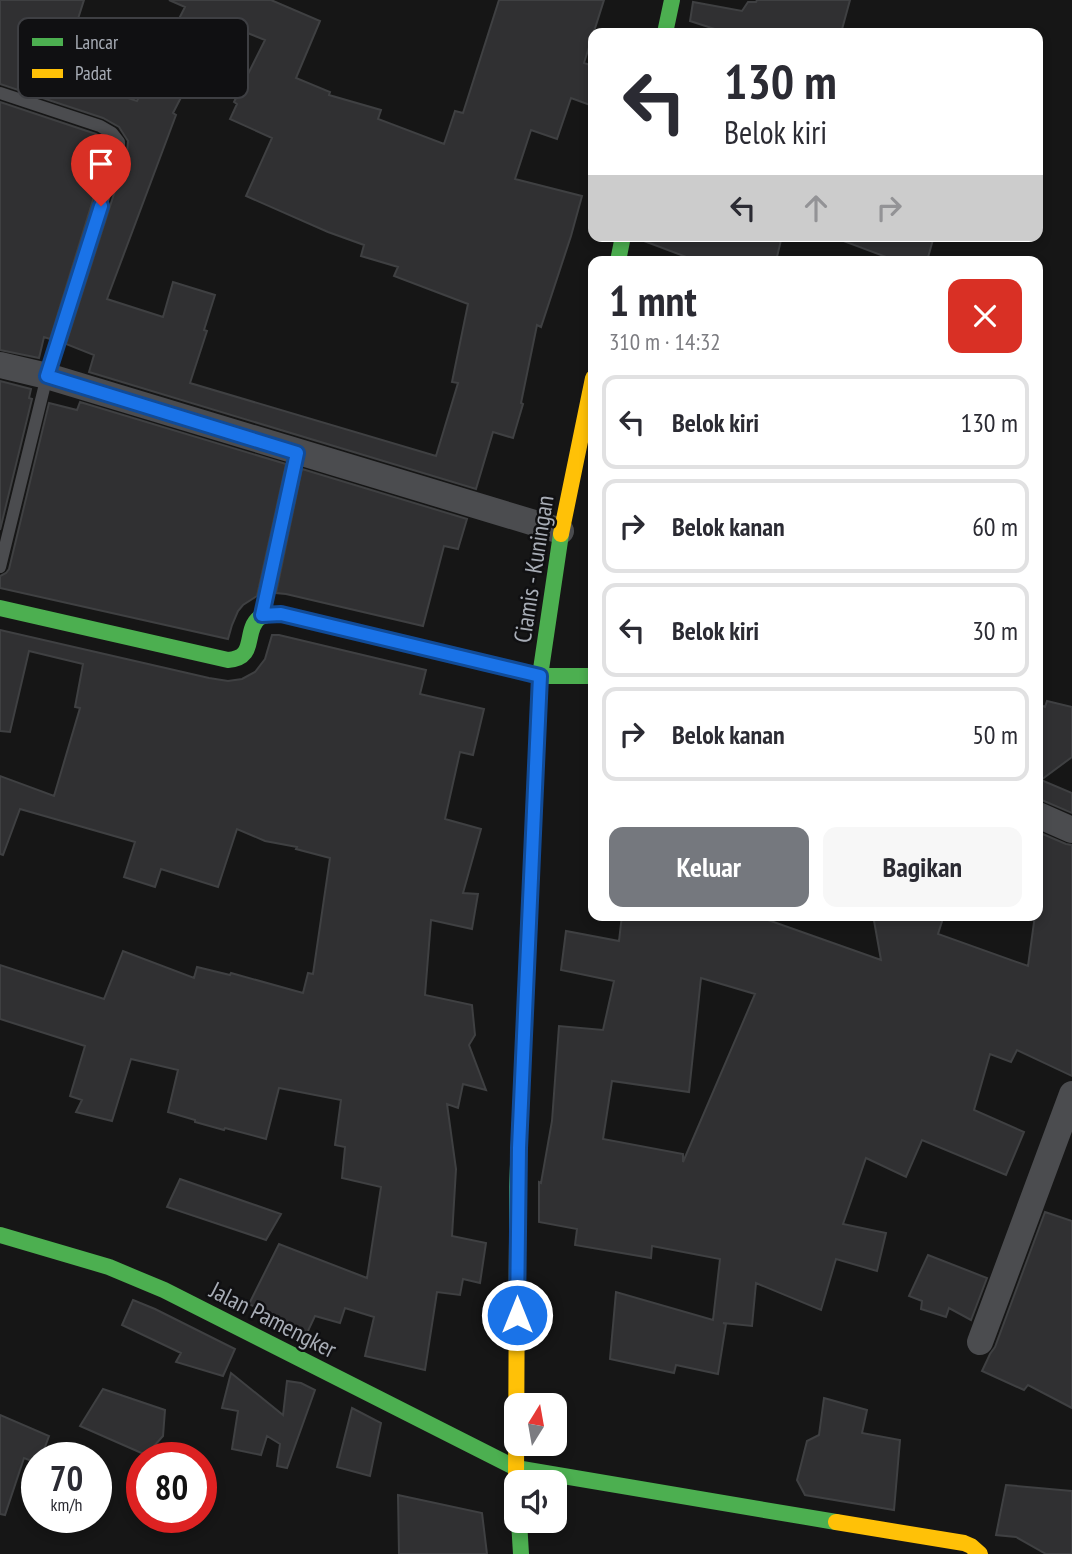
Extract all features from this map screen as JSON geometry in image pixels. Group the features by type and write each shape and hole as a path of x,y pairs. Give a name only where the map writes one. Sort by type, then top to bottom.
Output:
{"main road":[{"path":"666,28 672,0"},
{"name":"Ciamis - Kuningan","path":"516,1470 518,1175 540,676 561,531 588,402"},
{"path":"0,608 231,660 239,659 246,652 256,621 262,615 281,614 540,676 588,676"},
{"name":"Jalan Pamengker","path":"0,1234 108,1266 164,1290 506,1470"},
{"name":"Jalan Pamengker","path":"567,1483 964,1543 980,1554"},
{"path":"520,1533 521,1554"}],"street":[{"path":"0,365 47,376 561,531"},
{"path":"1043,817 1072,830"},
{"path":"980,1342 1072,1094"}],"lane":[{"path":"0,93 100,126 112,133 119,142 119,150 47,376 0,567"},
{"path":"262,615 297,453"}],"building":[{"path":"0,0 84,0 78,18 18,18 18,90 0,84"},
{"path":"169,0 271,0 320,21 296,78 330,92 329,95 381,110 378,119 444,144 455,111 463,113 499,0 604,0 595,28 588,28 588,50 584,63 588,64 588,104 571,98 557,139 531,130 515,179 582,196 541,327 537,325 521,403 523,404 513,438 493,432 476,489 89,372 94,355 66,344 127,153 128,141 119,127 103,118 42,98 128,98 137,101 139,98 181,98 173,113 176,115 107,299 163,317 173,282 215,295 204,330 207,331 190,383 436,456 458,383 452,382 468,304 394,276 398,267 361,256 364,245 246,196 272,138 230,119 237,104 234,102 236,98 248,98 248,74 265,40 248,33 248,18 179,18 185,7"},
{"path":"850,0 842,28 712,28 690,21 693,2 742,11 748,2"},
{"path":"0,102 96,134 110,145 50,339 44,337 39,358 0,350"},
{"path":"647,242 781,242 777,256 684,256"},
{"path":"846,242 932,242 928,256 884,256"},
{"path":"0,381 31,389 29,398 32,399 0,530"},
{"path":"80,402 286,464 257,596 238,611 228,639 0,588 0,576 9,569 49,403 77,410"},
{"path":"302,469 467,519 458,549 444,546 423,626 276,593"},
{"path":"0,630 228,681 242,679 255,672 265,659 272,635 279,635 426,670 420,694 484,709 473,755 460,752 445,819 481,829 463,893 478,894 472,929 431,920 425,995 472,1005 475,1035 469,1045 486,1090 463,1084 458,1108 447,1104 456,1169 452,1236 486,1243 480,1283 463,1279 460,1295 437,1292 425,1370 365,1356 374,1317 345,1308 340,1323 315,1316 307,1333 249,1304 279,1244 367,1278 381,1187 342,1178 345,1147 335,1145 341,1100 279,1088 266,1139 225,1128 224,1130 168,1112 178,1070 131,1059 112,1121 76,1112 82,1100 70,1096 85,1046 0,1019 0,965 104,999 123,951 194,978 197,967 230,975 231,973 303,993 308,973 313,974 330,858 296,849 297,847 265,841 237,829 218,887 161,869 155,887 124,877 135,842 20,809 3,855 0,854 0,776 54,796 80,708 75,707 83,664 29,651 10,732 0,731"},
{"path":"1047,701 1072,707 1072,757 1043,779 1043,706 1045,707"},
{"path":"1043,781 1072,793 1072,813 1043,801"},
{"path":"1043,834 1072,845 1072,1076 1017,1050 1011,1062 990,1054 974,1110 1024,1132 1006,1175 922,1140 906,1177 866,1158 843,1224 886,1233 877,1271 836,1259 821,1310 756,1283 752,1326 723,1323 726,1324 718,1374 676,1365 674,1373 610,1359 616,1292 713,1320 720,1259 652,1246 651,1258 575,1245 577,1229 539,1222 539,1182 541,1183 552,1121 559,1026 603,1030 614,981 561,970 566,931 619,941 621,921 771,921 881,960 874,921 942,921 938,934 1028,966 1034,921 1043,921","holes":["701,978 755,994 683,1162 683,1154 603,1139 612,1081 689,1092"]},
{"path":"180,1179 281,1214 266,1240 167,1207"},
{"path":"1045,1212 1072,1221 1072,1408 1028,1385 1024,1390 982,1371 995,1347"},
{"path":"928,1255 987,1278 971,1320 949,1308 946,1317 921,1309 922,1301 909,1296"},
{"path":"133,1300 235,1349 223,1376 176,1362 181,1353 122,1325"},
{"path":"231,1373 283,1415 287,1381 301,1383 315,1390 287,1468 277,1466 280,1444 267,1436 261,1455 232,1449 238,1411 222,1408"},
{"path":"103,1389 165,1410 163,1436 158,1442 126,1442 126,1446 80,1426"},
{"path":"824,1398 867,1410 862,1433 900,1440 894,1510 805,1495 797,1480 807,1441 819,1435"},
{"path":"352,1408 381,1423 370,1476 337,1467"},
{"path":"0,1415 49,1436 47,1442 21,1442 21,1467 5,1515 0,1514"},
{"path":"1006,1485 1072,1491 1072,1554 1046,1554 1016,1537 996,1535"},
{"path":"398,1495 482,1513 487,1554 399,1554"}],"traffic: fast":[{"path":"666,28 672,0"},
{"path":"619,256 622,242"},
{"path":"517,1240 517,1187 540,676 561,534"},
{"path":"0,608 228,660 237,658 247,649 254,623 259,618 281,614 540,676 588,676"},
{"path":"0,1235 109,1267 164,1290 516,1468 836,1522"},
{"path":"520,1533 521,1554"}],"traffic: slow":[{"path":"561,534 588,402"},
{"path":"516,1470 517,1240"},
{"path":"836,1522 964,1543 980,1554"}],"route":[{"path":"101,206 47,376 297,453 262,615 281,614 540,676 517,1187 517,1315"}]}
